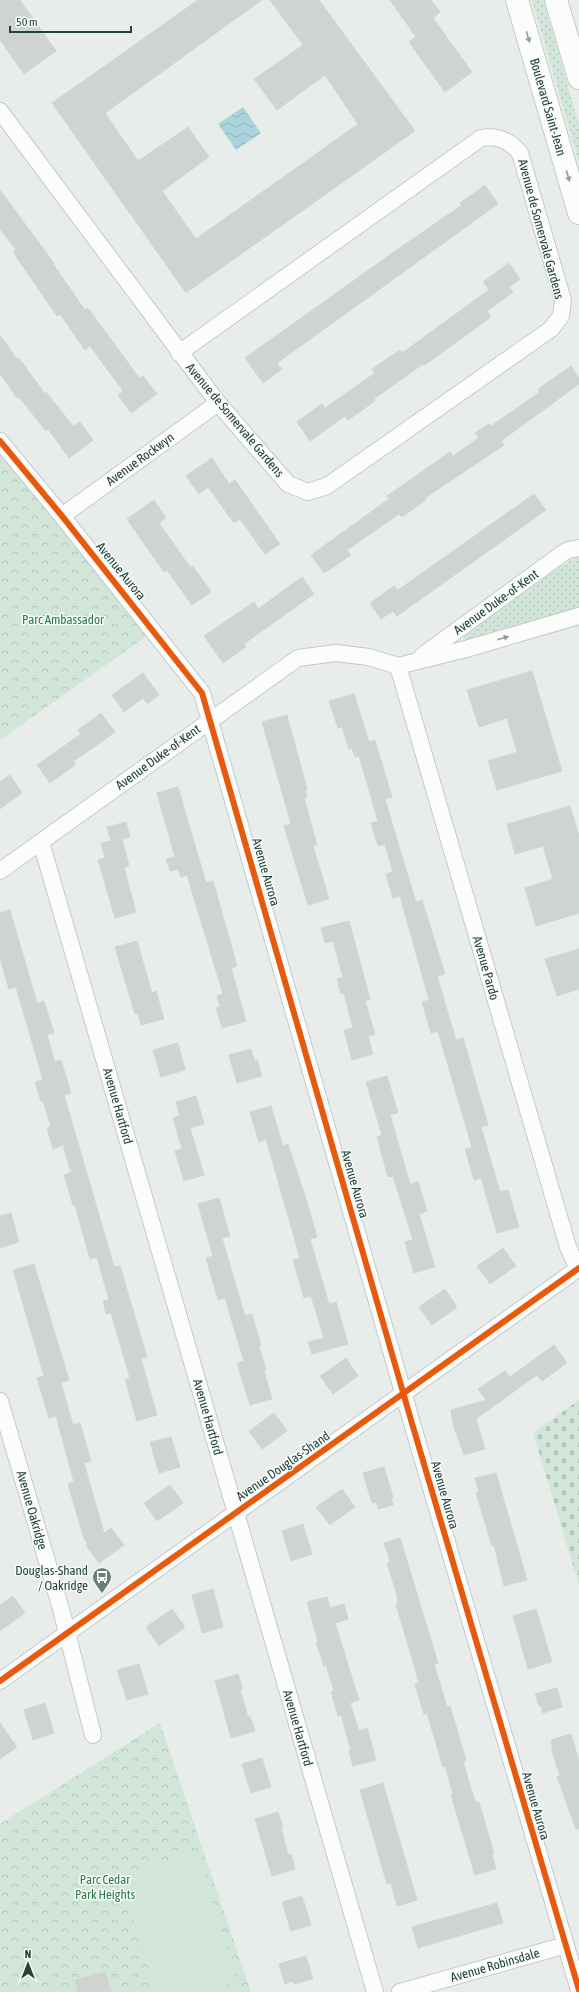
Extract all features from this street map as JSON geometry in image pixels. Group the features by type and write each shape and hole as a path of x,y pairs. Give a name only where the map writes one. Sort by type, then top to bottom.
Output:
{"main road":[{"name":"Boulevard Saint-Jean","path":"517,0 579,213"},
{"path":"556,0 579,78"}],"street":[{"name":"Avenue de Somervale Gardens","path":"0,112 179,353 218,403 288,484 308,492 327,486 552,329 561,316 563,300 520,153 515,146 504,139 492,136 481,138 179,353"},
{"name":"Avenue Rockwyn","path":"62,516 218,403"},
{"name":"Avenue Aurora","path":"0,442 62,516 202,693 404,1394 579,1990"},
{"name":"Avenue Duke-of-Kent","path":"416,661 563,553 568,550 579,548"},
{"name":"Avenue Duke-of-Kent","path":"0,871 210,719 298,658 336,654 369,657 398,666 466,649 579,616"},
{"name":"Avenue Pardo","path":"398,666 568,1247 579,1268"},
{"name":"Avenue Hartford","path":"41,842 375,1992"},
{"name":"Avenue Douglas-Shand","path":"0,1681 579,1268"},
{"name":"Avenue Oakridge","path":"0,1401 93,1735"},
{"name":"Avenue Robinsdale","path":"400,1992 566,1945"}],"green space":[{"path":"532,0 543,0 579,125 579,162"},
{"name":"Parc Ambassador","path":"0,443 154,631 0,740"},
{"path":"579,556 579,609 466,642 463,636 562,565"},
{"path":"579,1400 579,1585 533,1433"},
{"name":"Parc Cedar Park Heights","path":"160,1723 251,1992 0,1992 0,1824"},
{"path":"197,1852 237,1981 203,1992 156,1992 120,1876"}],"water":[{"path":"243,107 261,133 236,150 218,124"}],"building":[{"path":"0,0 20,0 56,51 24,74 0,40"},
{"path":"198,0 262,0 105,113 138,161 188,127 209,157 162,191 196,239 358,124 325,75 277,110 254,79 303,45 270,0 319,0 415,131 186,293 52,103"},
{"path":"390,0 431,0 440,12 433,18 472,72 445,92 409,42 416,37"},
{"path":"485,185 498,204 277,363 282,369 263,383 245,358 462,205 460,203"},
{"path":"0,190 54,263 53,264 85,310 88,308 140,379 143,376 157,394 131,413 118,395 123,391 90,346 85,350 60,314 57,316 13,252 16,250 0,229"},
{"path":"509,263 520,279 509,287 513,292 487,311 491,317 425,365 423,364 374,399 375,401 348,420 345,416 310,441 297,422 322,404 325,408 375,373 372,369 400,350 402,353 489,290 483,282"},
{"path":"0,335 45,394 46,392 73,426 80,422 93,440 69,458 48,429 46,431 19,397 17,398 0,374"},
{"path":"571,366 579,378 579,384 501,441 504,445 425,498 426,500 402,517 399,514 347,550 351,555 324,573 311,555 389,499 387,496 450,452 453,456 479,438 475,433 489,424 491,426 540,392 538,389"},
{"path":"212,458 229,484 235,480 280,544 265,554 240,519 234,523 208,487 199,494 186,476"},
{"path":"534,494 546,510 397,616 393,611 381,619 370,603 394,586 398,590"},
{"path":"154,500 166,518 159,523 190,567 193,566 211,592 192,605 167,570 164,572 127,519"},
{"path":"302,577 314,594 244,644 246,647 223,663 204,636 254,602 258,609"},
{"path":"532,671 562,771 497,790 488,761 517,752 507,718 479,727 467,690"},
{"path":"143,673 159,695 147,704 143,698 124,712 112,695"},
{"path":"354,694 369,742 375,740 392,797 385,799 400,850 416,902 422,900 445,974 437,976 456,1040 463,1038 488,1125 481,1127 500,1192 508,1190 519,1227 497,1233 481,1178 474,1180 465,1149 472,1147 438,1031 431,1033 422,1002 429,1000 400,896 393,898 386,874 393,872 385,844 378,846 371,823 378,821 359,756 355,757 352,748 349,749 342,727 338,728 329,701"},
{"path":"101,713 115,732 74,761 76,764 50,783 37,765 81,734 78,730"},
{"path":"287,715 307,789 305,790 307,797 304,798 317,845 313,846 329,899 308,905 284,826 291,824 262,722"},
{"path":"10,775 22,793 0,809 0,782"},
{"path":"178,787 206,883 213,881 237,966 231,968 246,1021 222,1028 216,1008 220,1007 217,996 223,994 187,875 181,877 178,869 170,871 166,859 175,857 157,793"},
{"path":"570,806 579,836 579,913 536,926 525,888 553,879 543,846 515,854 507,824"},
{"path":"126,822 130,837 122,839 129,866 124,868 136,912 115,918 98,860 105,858 101,843 111,841 107,827"},
{"path":"10,910 37,1003 44,1001 54,1033 47,1035 55,1062 61,1060 71,1093 64,1095 114,1267 120,1266 147,1357 141,1359 157,1415 137,1421 125,1379 130,1378 111,1313 106,1314 103,1301 109,1300 97,1257 90,1259 75,1205 73,1205 64,1175 71,1172 63,1145 53,1149 47,1128 51,1127 35,1082 43,1080 16,987 9,989 0,958 0,913"},
{"path":"349,921 370,999 365,1001 375,1034 368,1036 373,1054 352,1060 344,1030 353,1028 344,993 341,994 337,979 343,977 333,941 325,943 321,928"},
{"path":"137,941 152,993 156,991 164,1019 141,1025 138,1014 135,1014 115,947"},
{"path":"579,949 579,989 557,996 545,959"},
{"path":"178,1043 185,1070 161,1077 153,1050"},
{"path":"251,1049 255,1061 257,1060 262,1076 237,1083 229,1055"},
{"path":"387,1076 398,1113 390,1115 410,1184 418,1182 427,1211 419,1214 435,1267 414,1273 405,1242 413,1240 393,1176 388,1177 377,1137 382,1135 366,1082"},
{"path":"196,1096 204,1124 190,1128 204,1175 184,1181 175,1151 182,1149 173,1118 180,1115 176,1102"},
{"path":"271,1106 283,1146 288,1144 305,1196 317,1237 310,1239 329,1304 336,1302 348,1344 312,1354 308,1342 324,1338 311,1296 304,1298 293,1260 300,1258 266,1139 259,1142 250,1112"},
{"path":"219,1198 230,1236 222,1238 245,1316 252,1314 261,1345 259,1346 266,1370 264,1371 272,1399 250,1405 237,1363 244,1361 225,1298 218,1300 206,1258 213,1256 198,1204"},
{"path":"11,1213 19,1242 0,1248 0,1216"},
{"path":"503,1248 516,1266 490,1284 477,1266"},
{"path":"34,1264 69,1380 61,1383 73,1425 80,1423 91,1461 84,1463 104,1533 111,1528 124,1545 99,1563 86,1545 88,1544 84,1539 68,1484 74,1482 56,1416 49,1418 37,1378 44,1376 13,1270"},
{"path":"445,1289 457,1307 432,1325 419,1307"},
{"path":"554,1345 567,1363 542,1381 537,1375 476,1419 485,1449 464,1455 453,1424 451,1410 486,1400 478,1389 505,1371 510,1377"},
{"path":"346,1358 358,1376 333,1394 320,1376"},
{"path":"274,1413 287,1431 262,1449 249,1431"},
{"path":"171,1437 180,1467 159,1473 150,1442"},
{"path":"384,1467 393,1497 391,1497 393,1505 378,1509 376,1502 372,1503 363,1473"},
{"path":"496,1473 527,1580 504,1586 494,1545 492,1546 476,1493 479,1492 475,1478"},
{"path":"170,1485 183,1503 157,1521 144,1503"},
{"path":"342,1489 355,1507 330,1525 316,1507"},
{"path":"303,1524 312,1554 291,1561 282,1531"},
{"path":"400,1538 438,1663 434,1664 447,1707 450,1706 466,1760 463,1761 471,1789 476,1803 479,1802 494,1854 492,1855 496,1869 475,1875 451,1795 453,1794 445,1766 443,1767 427,1713 424,1714 415,1684 419,1683 396,1604 398,1604 397,1595 387,1563 390,1561 384,1543"},
{"path":"213,1589 223,1627 202,1633 192,1595"},
{"path":"13,1596 25,1613 0,1631 0,1605"},
{"path":"327,1597 330,1608 344,1604 348,1619 335,1623 359,1700 350,1703 359,1731 367,1728 376,1760 353,1766 349,1751 351,1750 341,1715 338,1716 331,1692 334,1691 326,1665 324,1666 316,1642 318,1641 307,1602"},
{"path":"172,1609 185,1627 159,1646 146,1627"},
{"path":"536,1609 552,1662 528,1669 513,1616"},
{"path":"139,1664 148,1694 127,1700 117,1670"},
{"path":"238,1674 243,1689 240,1690 248,1717 250,1716 255,1731 231,1738 215,1681"},
{"path":"557,1688 562,1707 543,1713 535,1694"},
{"path":"45,1703 54,1733 33,1740 24,1710"},
{"path":"0,1723 17,1747 0,1759"},
{"path":"571,1734 579,1761 579,1829 576,1829 557,1777 560,1776 551,1748 553,1748 551,1740"},
{"path":"262,1758 271,1787 251,1793 242,1764"},
{"path":"383,1783 417,1900 397,1906 391,1883 387,1884 360,1790"},
{"path":"278,1812 283,1827 281,1828 288,1855 291,1854 295,1869 272,1876 255,1819"},
{"path":"302,1896 311,1925 291,1931 282,1902"},
{"path":"497,1903 503,1923 418,1948 412,1927"},
{"path":"306,1956 313,1979 294,1984 293,1981 285,1984 279,1964"},
{"path":"105,1972 111,1992 78,1992 75,1980"}],"cycle path":[{"path":"0,441 62,516 202,693 411,1420 579,1990"},
{"path":"0,1681 579,1268"}],"place":[{"name":"Douglas-Shand / Oakridge","path":"102,1594"}]}
